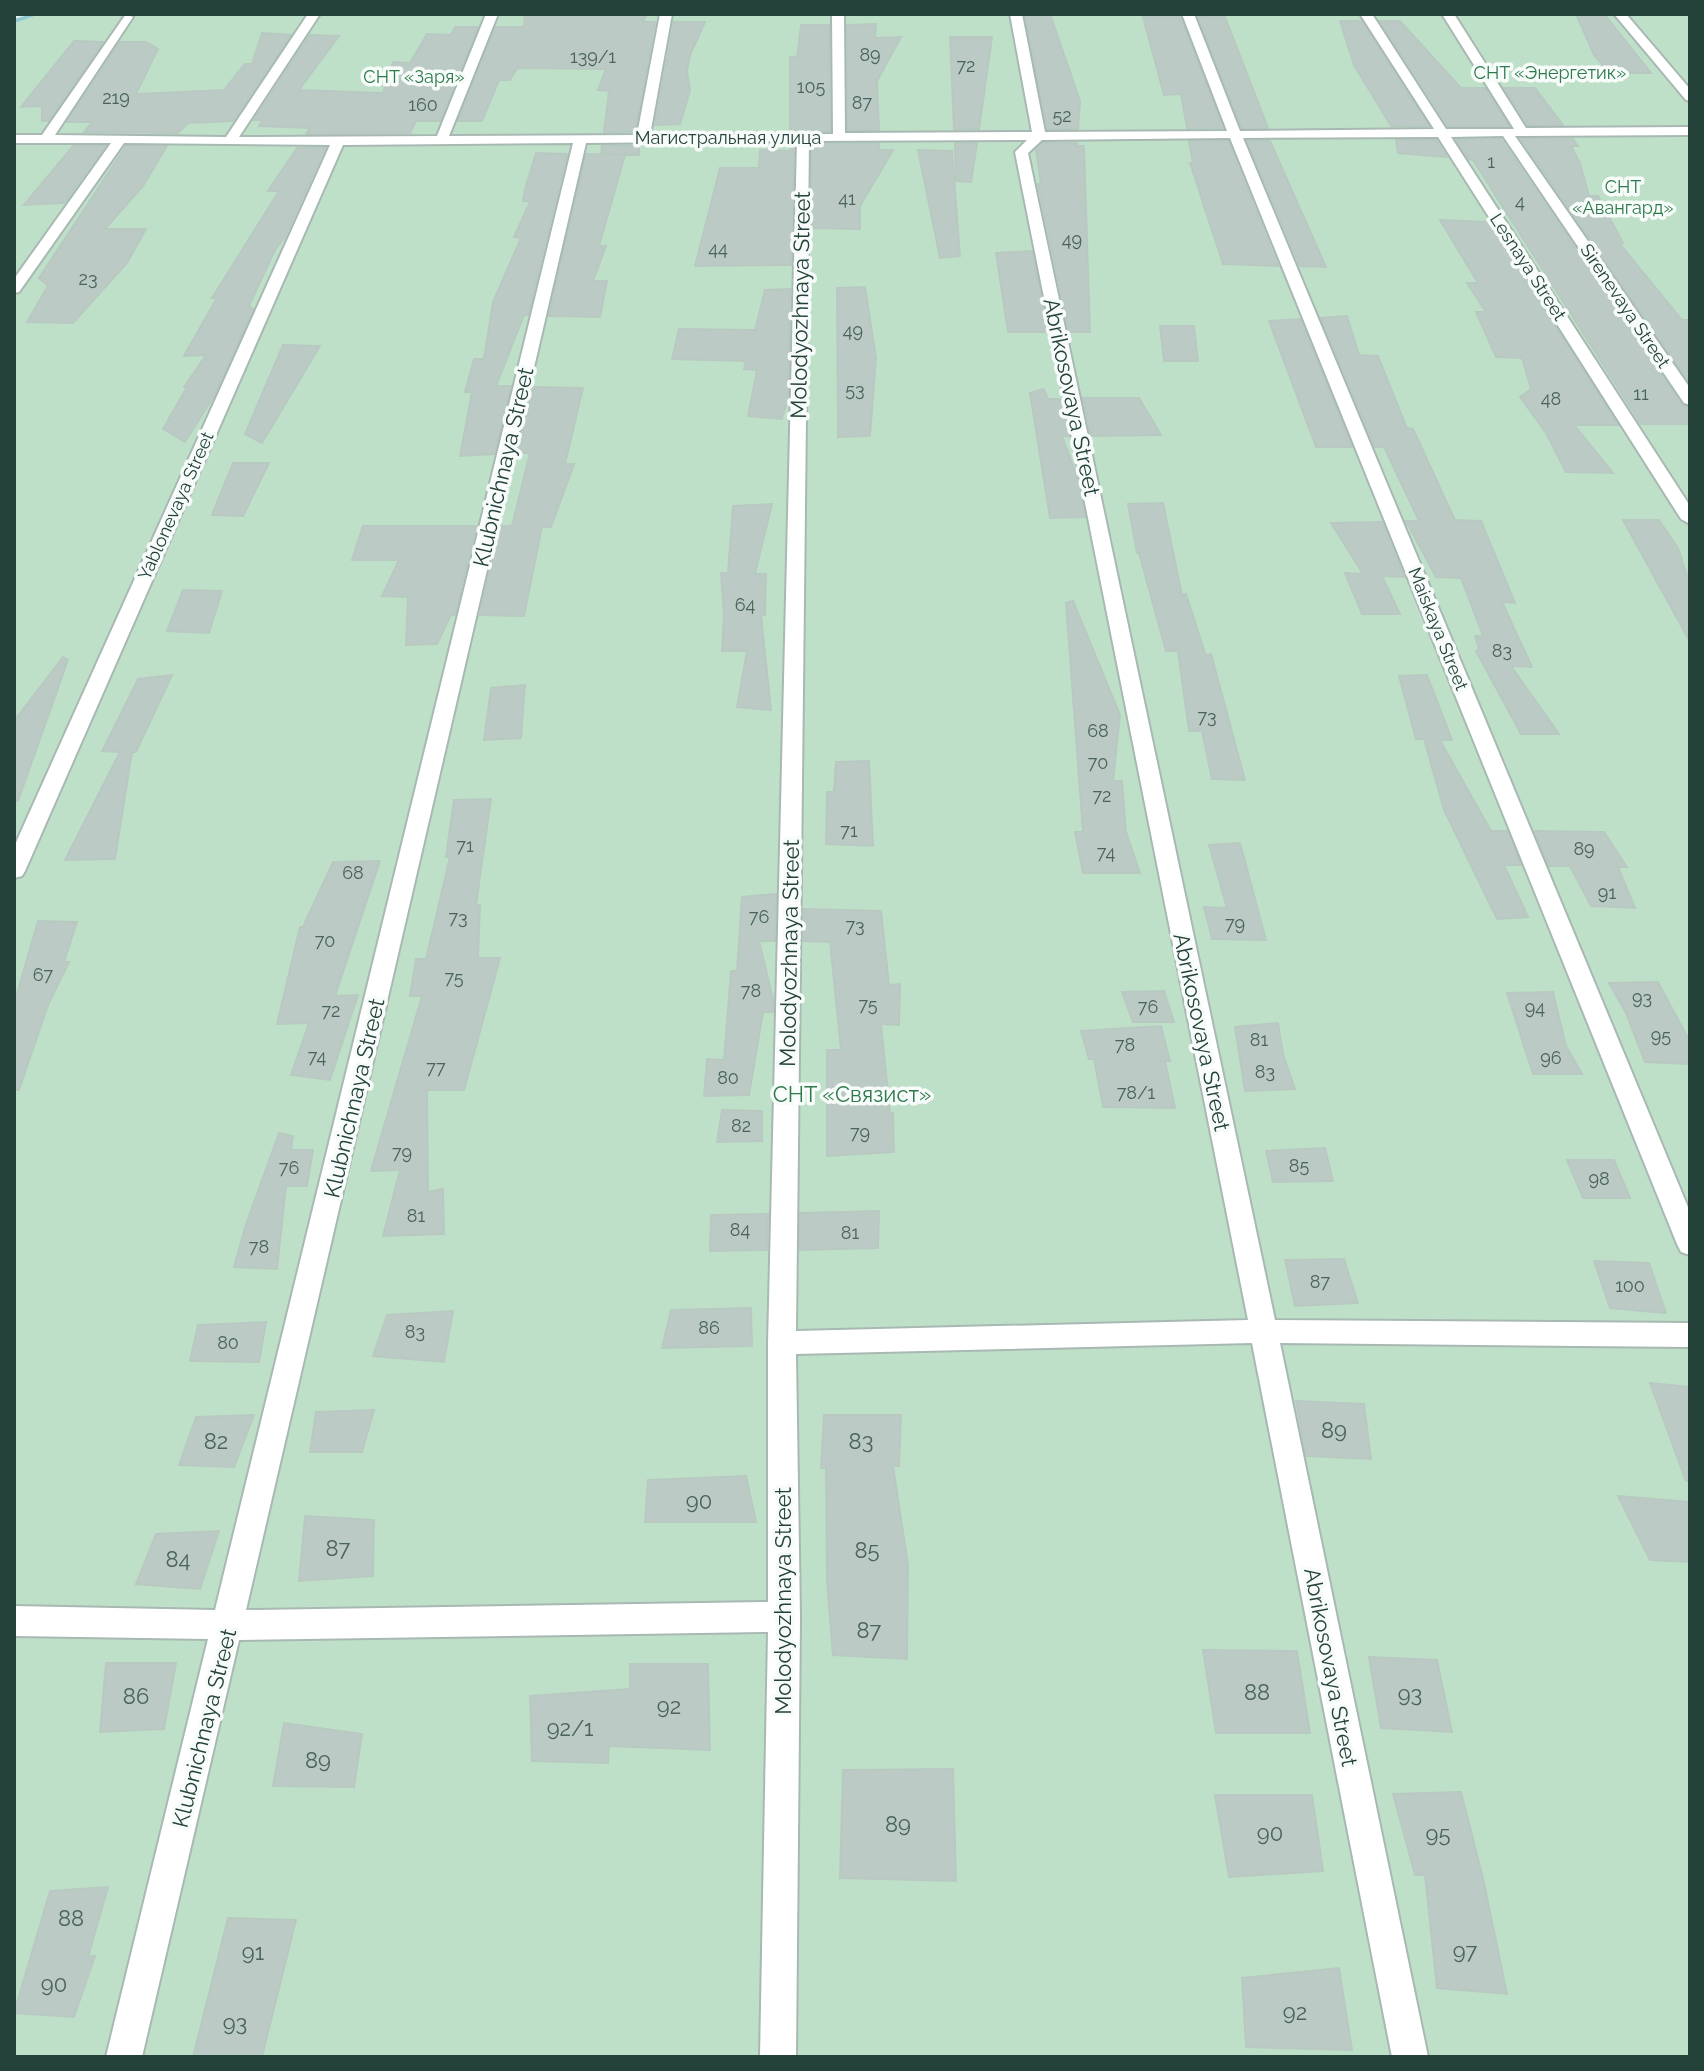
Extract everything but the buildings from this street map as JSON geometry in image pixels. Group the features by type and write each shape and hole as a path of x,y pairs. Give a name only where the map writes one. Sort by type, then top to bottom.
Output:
{"street":[{"path":"230,140 314,14"},
{"path":"442,139 492,14"},
{"path":"643,138 666,14"},
{"path":"838,14 839,138"},
{"path":"1016,14 1039,136"},
{"name":"Maiskaya Street","path":"1188,14 1690,1244"},
{"name":"Lesnaya Street","path":"1366,14 1690,519"},
{"name":"Sirenevaya Street","path":"1448,14 1514,132 1690,400"},
{"path":"1620,14 1690,97"},
{"path":"46,139 127,17"},
{"name":"Магистральная улица","path":"14,139 338,141 1690,131"},
{"name":"Abrikosovaya Street","path":"1039,136 1021,152 1410,2057"},
{"name":"Klubnichnaya Street","path":"124,2057 581,138"},
{"name":"Molodyozhnaya Street","path":"778,2057 784,1617 782,1343 803,138"},
{"path":"14,289 121,139"},
{"name":"Yablonevaya Street","path":"14,871 338,141"},
{"path":"782,1343 1264,1331 1690,1335"},
{"path":"14,1621 229,1625 784,1617"}],"green space":[{"name":"СНТ «Связист»","path":"35,14 1690,14 1690,2057 14,2057 14,21"}],"waterway":[{"path":"14,21 37,14"}],"park label":[{"name":"СНТ «Энергетик»","path":"1550,73"},
{"name":"СНТ «Заря»","path":"414,77"},
{"name":"СНТ «Авангард»","path":"1623,197"}]}
